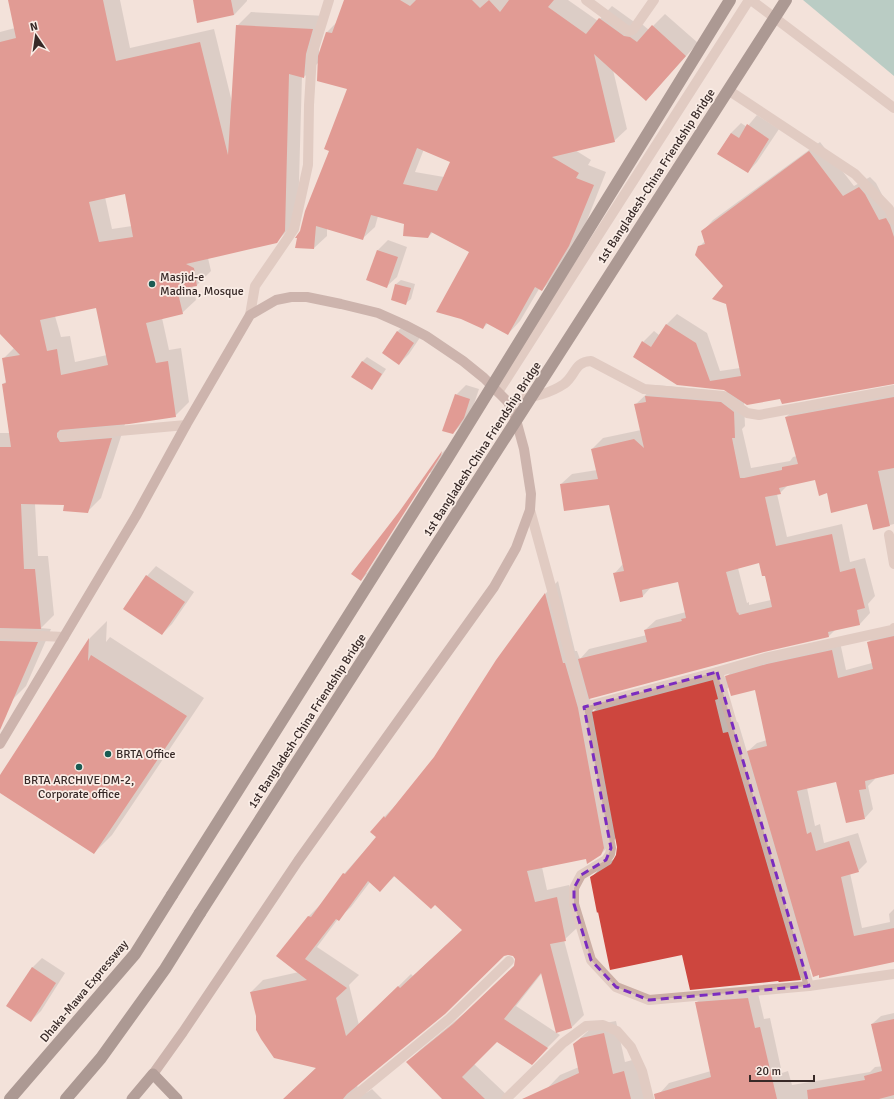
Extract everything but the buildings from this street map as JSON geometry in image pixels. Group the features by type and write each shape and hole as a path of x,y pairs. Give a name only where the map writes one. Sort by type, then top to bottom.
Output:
{"highway":[{"name":"1st Bangladesh-China Friendship Bridge","path":"172,895 447,460 730,0"},
{"name":"1st Bangladesh-China Friendship Bridge","path":"66,1099 101,1058 165,969 786,0"},
{"name":"Dhaka-Mawa Expressway","path":"10,1099 135,954 172,895"},
{"path":"132,1099 153,1074 177,1099"}],"main road":[{"path":"0,744 136,516 186,425 250,315 276,300 291,297 307,297 378,313 426,336 463,361 508,402 515,416 524,449 531,494 530,510 516,548 494,587 298,861 153,1074"}],"street":[{"path":"250,315 255,286 294,229 308,165 309,105 312,56 329,0"},
{"path":"586,0 628,31 633,30 654,0"},
{"path":"498,392 750,0 894,108"},
{"path":"728,90 855,174 889,209 894,220"},
{"path":"508,402 553,390 565,383 579,365 584,362 591,361 644,389 724,396 748,413 759,415 894,390"},
{"path":"63,436 186,425"},
{"path":"530,510 584,707 594,752 611,848 610,854 606,860 581,875 574,888 574,904 591,960 616,987 649,1000 809,986 894,974"},
{"path":"889,535 894,564"},
{"path":"584,707 718,672 765,658 892,630 894,628"},
{"path":"0,634 64,637"},
{"path":"718,672 809,986"},
{"path":"351,1099 449,1018 509,961"},
{"path":"506,1099 563,1043 586,1026 603,1025 617,1031 630,1047 642,1071 649,1099"}],"highlighted area":[{"path":"717,672 809,986 649,1000 616,987 591,960 574,904 574,888 581,875 606,860 611,848 584,707"}],"water":[{"path":"803,0 894,0 894,76"}],"place":[{"name":"Masjid-e Madina, Mosque","path":"152,284"},
{"name":"BRTA Office","path":"108,754"},
{"name":"BRTA ARCHIVE DM-2, Corporate office","path":"79,767"}]}
